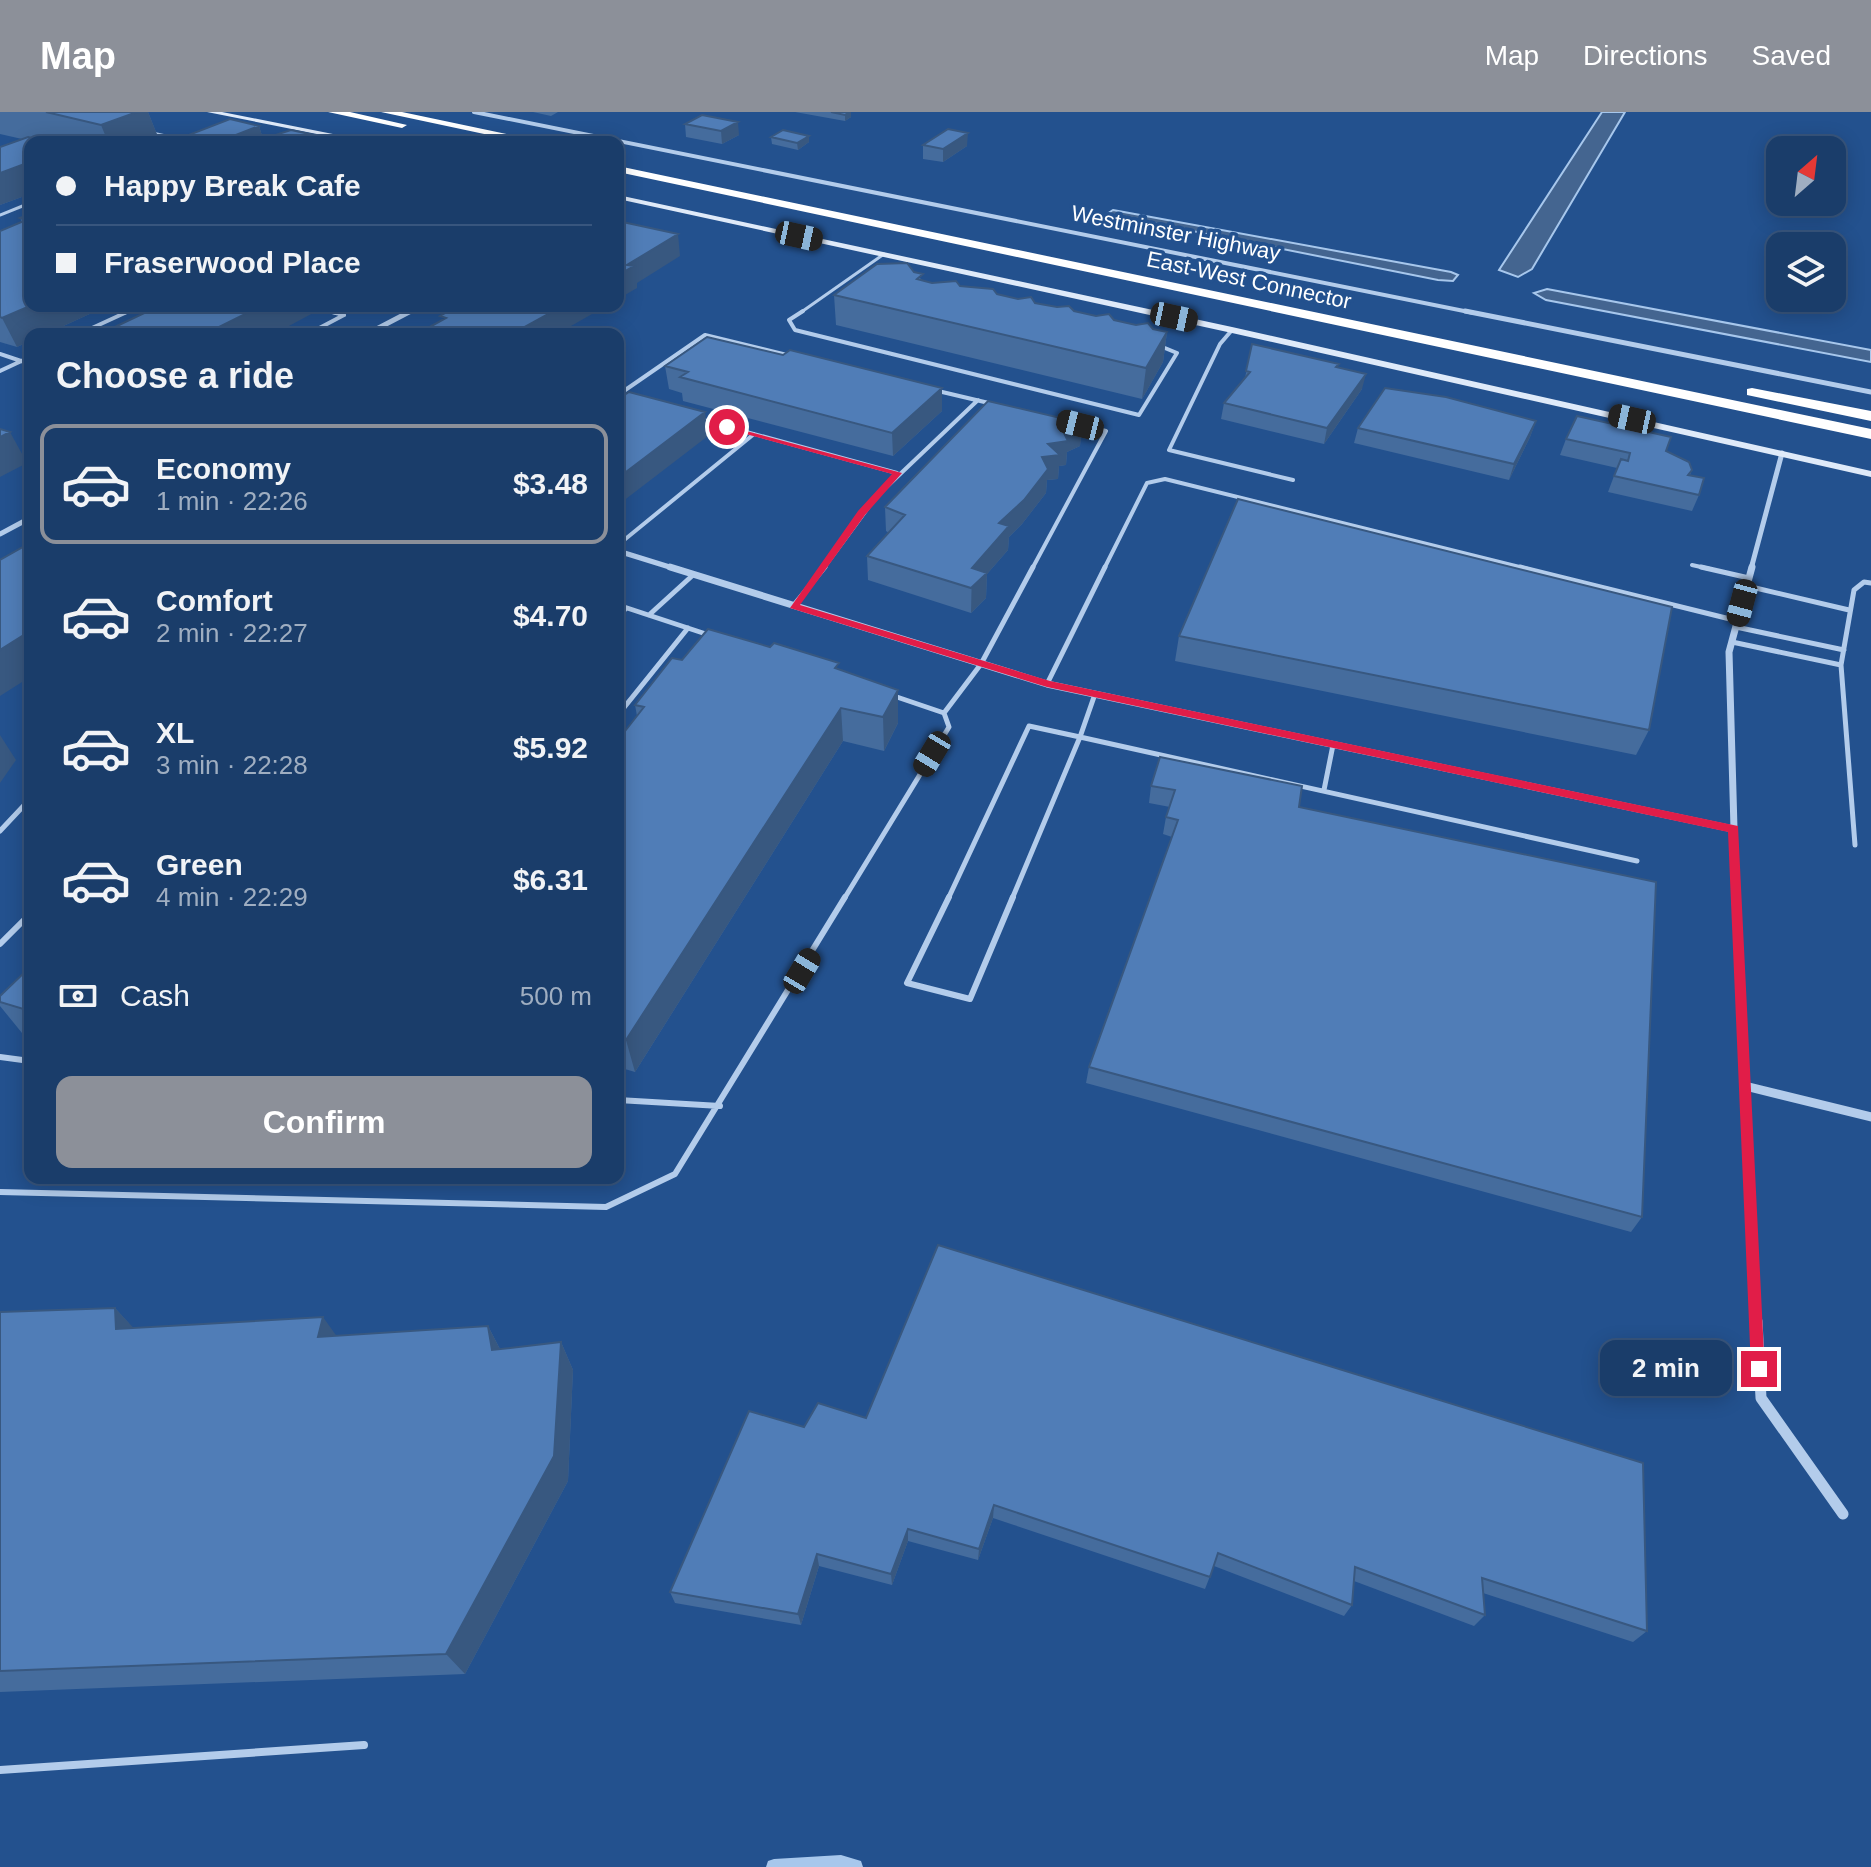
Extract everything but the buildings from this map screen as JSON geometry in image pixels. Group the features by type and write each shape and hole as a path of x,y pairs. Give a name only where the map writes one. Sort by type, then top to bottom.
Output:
{"highway":[{"path":"333,112 455,136"},
{"path":"386,112 508,136"},
{"name":"East-West Connector","path":"624,159 1511,342"},
{"name":"East-West Connector","path":"624,170 1871,436"},
{"path":"1730,387 1871,416"}],"main road":[{"path":"211,112 333,136"},
{"path":"624,198 1232,330 1871,474"}],"street":[{"name":"Westminster Highway","path":"474,112 594,136"},
{"name":"Westminster Highway","path":"624,142 1871,392"},
{"path":"378,328 406,312"},
{"path":"1782,453 1729,652 1733,829 1761,1398 1843,1514"},
{"path":"0,534 24,521"},
{"path":"624,553 1047,684 1733,829"},
{"path":"1745,1086 1871,1117"}],"lane":[{"path":"142,130 167,136"},
{"path":"0,215 24,205"},
{"path":"884,254 789,320 795,330 1139,415 1177,353 1149,343"},
{"path":"854,276 870,280"},
{"path":"92,328 126,312"},
{"path":"319,328 344,315 333,312"},
{"path":"1232,330 1220,344 1169,450 1293,480"},
{"path":"624,392 705,335 796,357"},
{"path":"0,354 24,362"},
{"path":"0,371 24,360"},
{"path":"933,389 1006,407"},
{"path":"624,398 633,401"},
{"path":"793,606 807,593 861,513 897,473 978,400"},
{"path":"693,418 897,473"},
{"path":"944,713 981,664 1106,431 1063,421"},
{"path":"624,540 754,434"},
{"path":"1047,684 1147,483 1165,479 1844,650"},
{"path":"1692,565 1849,610"},
{"path":"649,615 693,575"},
{"path":"1855,845 1841,665 1854,590 1864,582 1871,583"},
{"path":"624,610 626,608 718,638"},
{"path":"624,708 688,628"},
{"path":"1732,642 1841,665"},
{"path":"884,693 944,713"},
{"path":"1095,694 1080,737 970,999 907,983 1029,726 1080,737 1324,790 1637,861"},
{"path":"0,1192 606,1207 675,1174 720,1106 949,727 944,713"},
{"path":"1324,790 1333,745"},
{"path":"0,831 24,805"},
{"path":"0,944 24,920"},
{"path":"0,1057 24,1060"},
{"path":"624,1100 720,1106"},
{"path":"0,1770 364,1745"}],"water":[{"path":"1602,112 1625,112 1532,269 1518,277 1499,270"},
{"path":"1113,210 1458,275 1453,281 1438,280 1107,214"},
{"path":"1547,289 1871,350 1871,362 1546,300 1534,293"}],"waterway":[{"path":"774,1867 841,1863 855,1867"}],"route":[{"path":"727,427 897,473 861,513 807,593 793,606 1047,684 1733,829 1759,1369"}]}
